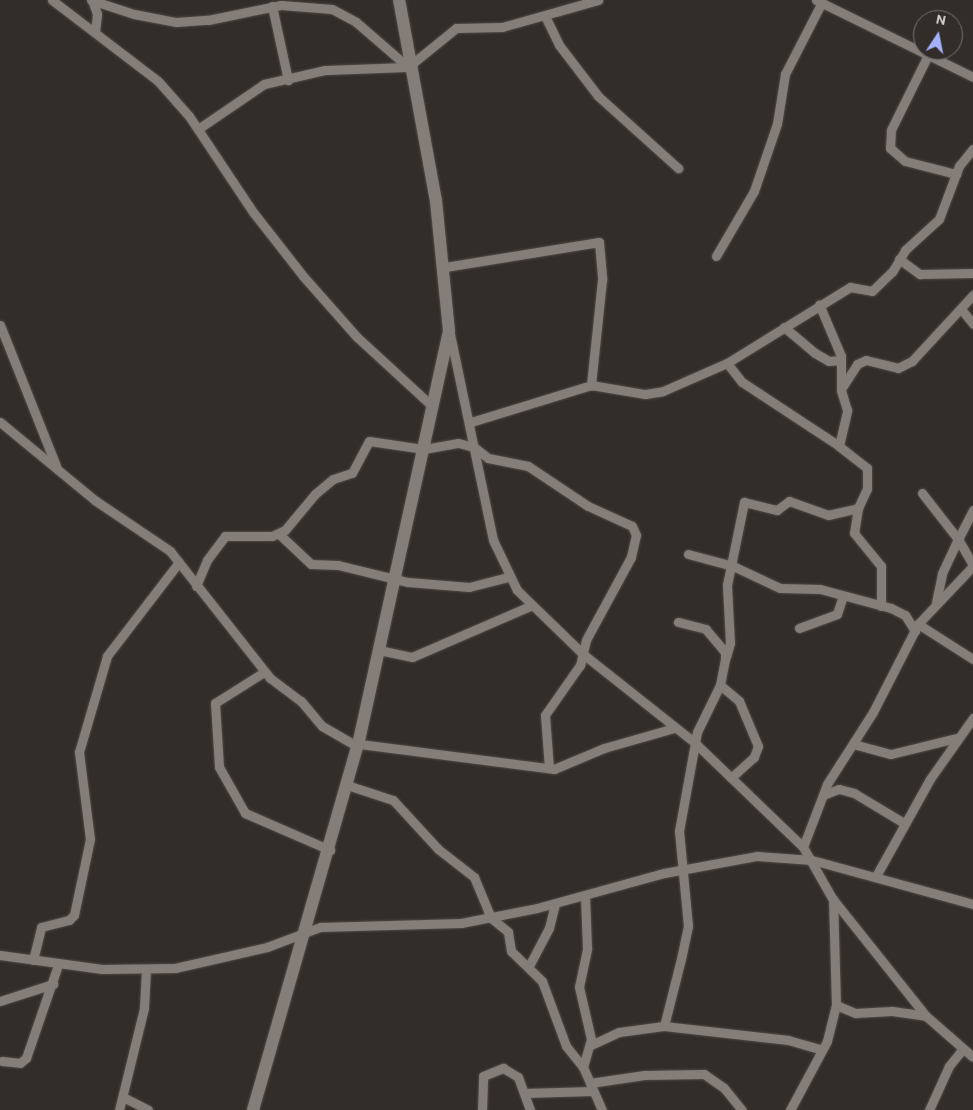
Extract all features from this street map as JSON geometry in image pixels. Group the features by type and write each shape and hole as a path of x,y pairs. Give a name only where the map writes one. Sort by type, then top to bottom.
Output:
{"street":[{"path":"52,0 143,67 198,129 253,212 303,276 357,337 433,406"},
{"path":"92,0 97,14 94,32"},
{"path":"92,0 134,14 184,22 272,6 310,6 344,14 411,66"},
{"path":"399,0 445,266 449,331 471,422 474,447 493,540 508,577 530,606 583,654 694,742 803,846 832,898 926,1016 973,1057"},
{"path":"198,129 255,87 325,70 411,66 456,28 502,27 598,0"},
{"path":"716,256 754,191 777,124 785,74 819,1 913,47"},
{"path":"272,6 288,80"},
{"path":"544,16 559,45 598,96 678,168"},
{"path":"925,60 891,130 890,148 904,160 956,174"},
{"path":"940,60 973,77"},
{"path":"471,422 591,385 650,393 727,363 819,304 850,287 872,291 892,272 898,259 939,219 956,174 973,148"},
{"path":"445,266 599,242 602,280 591,385"},
{"path":"898,259 920,274 973,273"},
{"path":"841,390 857,364 866,360 898,368 912,361 973,295"},
{"path":"819,304 841,360 841,390 847,410 839,446"},
{"path":"961,309 973,324"},
{"path":"0,325 56,467"},
{"path":"784,326 815,353 841,360"},
{"path":"255,1109 330,850 358,745 449,331"},
{"path":"727,363 742,382 839,446 867,468 867,489 858,508 854,533 881,566 881,606"},
{"path":"0,422 179,562 264,672 301,701 322,726 358,745 549,768 674,728"},
{"path":"196,586 207,560 225,536 279,534 331,480 352,473 368,441 424,449 448,443 474,447 483,457 528,466 573,497 635,530 633,552 583,654 545,715 549,768"},
{"path":"803,846 823,795 917,628 936,602 973,565 958,539 922,493"},
{"path":"664,1026 688,926 680,831 694,742 720,685 730,643 727,585 733,566 742,504 746,500 777,510 788,501 822,515 858,508"},
{"path":"936,602 942,574 973,510"},
{"path":"279,534 311,564 338,565 395,579 468,587 508,577"},
{"path":"688,554 733,566 780,588 820,589 881,606 905,615 917,628 973,659"},
{"path":"34,960 41,927 69,920 74,914 90,839 79,752 106,656 179,562"},
{"path":"798,628 838,614 844,596"},
{"path":"378,650 412,657 530,606"},
{"path":"678,622 706,629 725,652 726,660"},
{"path":"264,672 215,703 219,767 245,814 330,850"},
{"path":"720,685 739,701 758,746 754,757 731,778"},
{"path":"876,876 904,823 956,738 973,718"},
{"path":"853,744 891,754 956,738"},
{"path":"347,785 401,806 438,849 470,872 492,918 508,932 514,954 529,966 542,981 570,1053 583,1067 603,1110"},
{"path":"823,795 839,789 854,793 904,823"},
{"path":"0,955 58,964 146,969 210,961 336,926 409,928 492,918 555,904 684,869 757,856 812,860 973,904"},
{"path":"583,1067 591,1045 579,987 587,948 585,896"},
{"path":"790,1110 822,1050 836,1006 832,898"},
{"path":"529,966 549,928 555,904"},
{"path":"2,1061 20,1063 26,1058 53,984 58,964"},
{"path":"119,1110 144,1008 146,969"},
{"path":"0,1001 53,984"},
{"path":"836,1006 855,1013 892,1011 926,1016"},
{"path":"591,1045 620,1032 664,1026 788,1040 822,1050"},
{"path":"929,1110 945,1073 963,1049"},
{"path":"482,1110 481,1082 486,1072 511,1070 525,1093 530,1110"},
{"path":"525,1093 591,1087 644,1075 704,1074 724,1088 742,1110"},
{"path":"123,1096 148,1110"}]}
